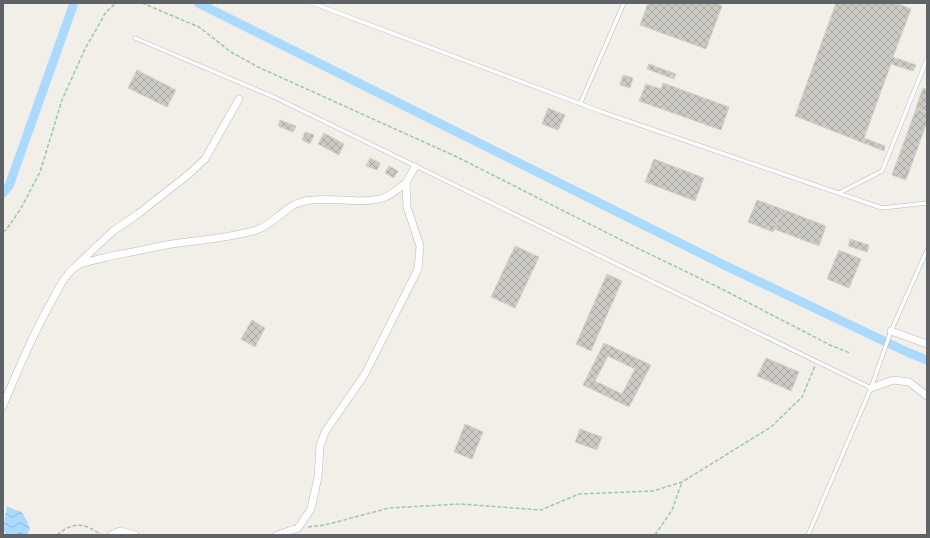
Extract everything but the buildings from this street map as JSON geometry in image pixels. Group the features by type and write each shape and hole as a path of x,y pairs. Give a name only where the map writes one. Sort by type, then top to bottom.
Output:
{"street":[{"path":"3,406 40,321 67,276 113,231 138,214 189,174 205,159 238,99"},
{"path":"76,266 98,259 163,246 224,237 258,230 288,208 303,201 371,200 384,197 398,190 406,183 415,167"},
{"path":"277,535 298,528 311,509 318,477 320,446 325,432 365,374 418,269 420,246 407,207 406,183"},
{"path":"891,331 927,344"},
{"path":"871,388 893,380 909,382 927,396"},
{"path":"111,535 120,530 135,535"}],"lane":[{"path":"312,3 580,104 882,208 927,203"},
{"path":"580,104 622,3"},
{"path":"135,38 276,98 871,388"},
{"path":"839,194 882,171 927,59"},
{"path":"808,535 871,388 891,331 927,250"}],"path":[{"path":"3,232 20,210 40,172 62,100 85,49 106,12 116,3"},
{"path":"142,3 199,27 231,52 258,67 457,157 637,248 718,287 830,345 850,353"},
{"path":"298,528 325,525 389,508 460,504 541,510 580,494 653,491 682,482 771,427 802,397 817,362"},
{"path":"655,535 672,510 682,482"},
{"path":"57,535 74,525 89,526 102,535"}],"water":[{"path":"7,506 21,511 30,529 27,535 7,535 3,530"}],"waterway":[{"path":"3,193 9,186 74,3"},
{"path":"198,3 726,266 907,352 927,360"}]}
